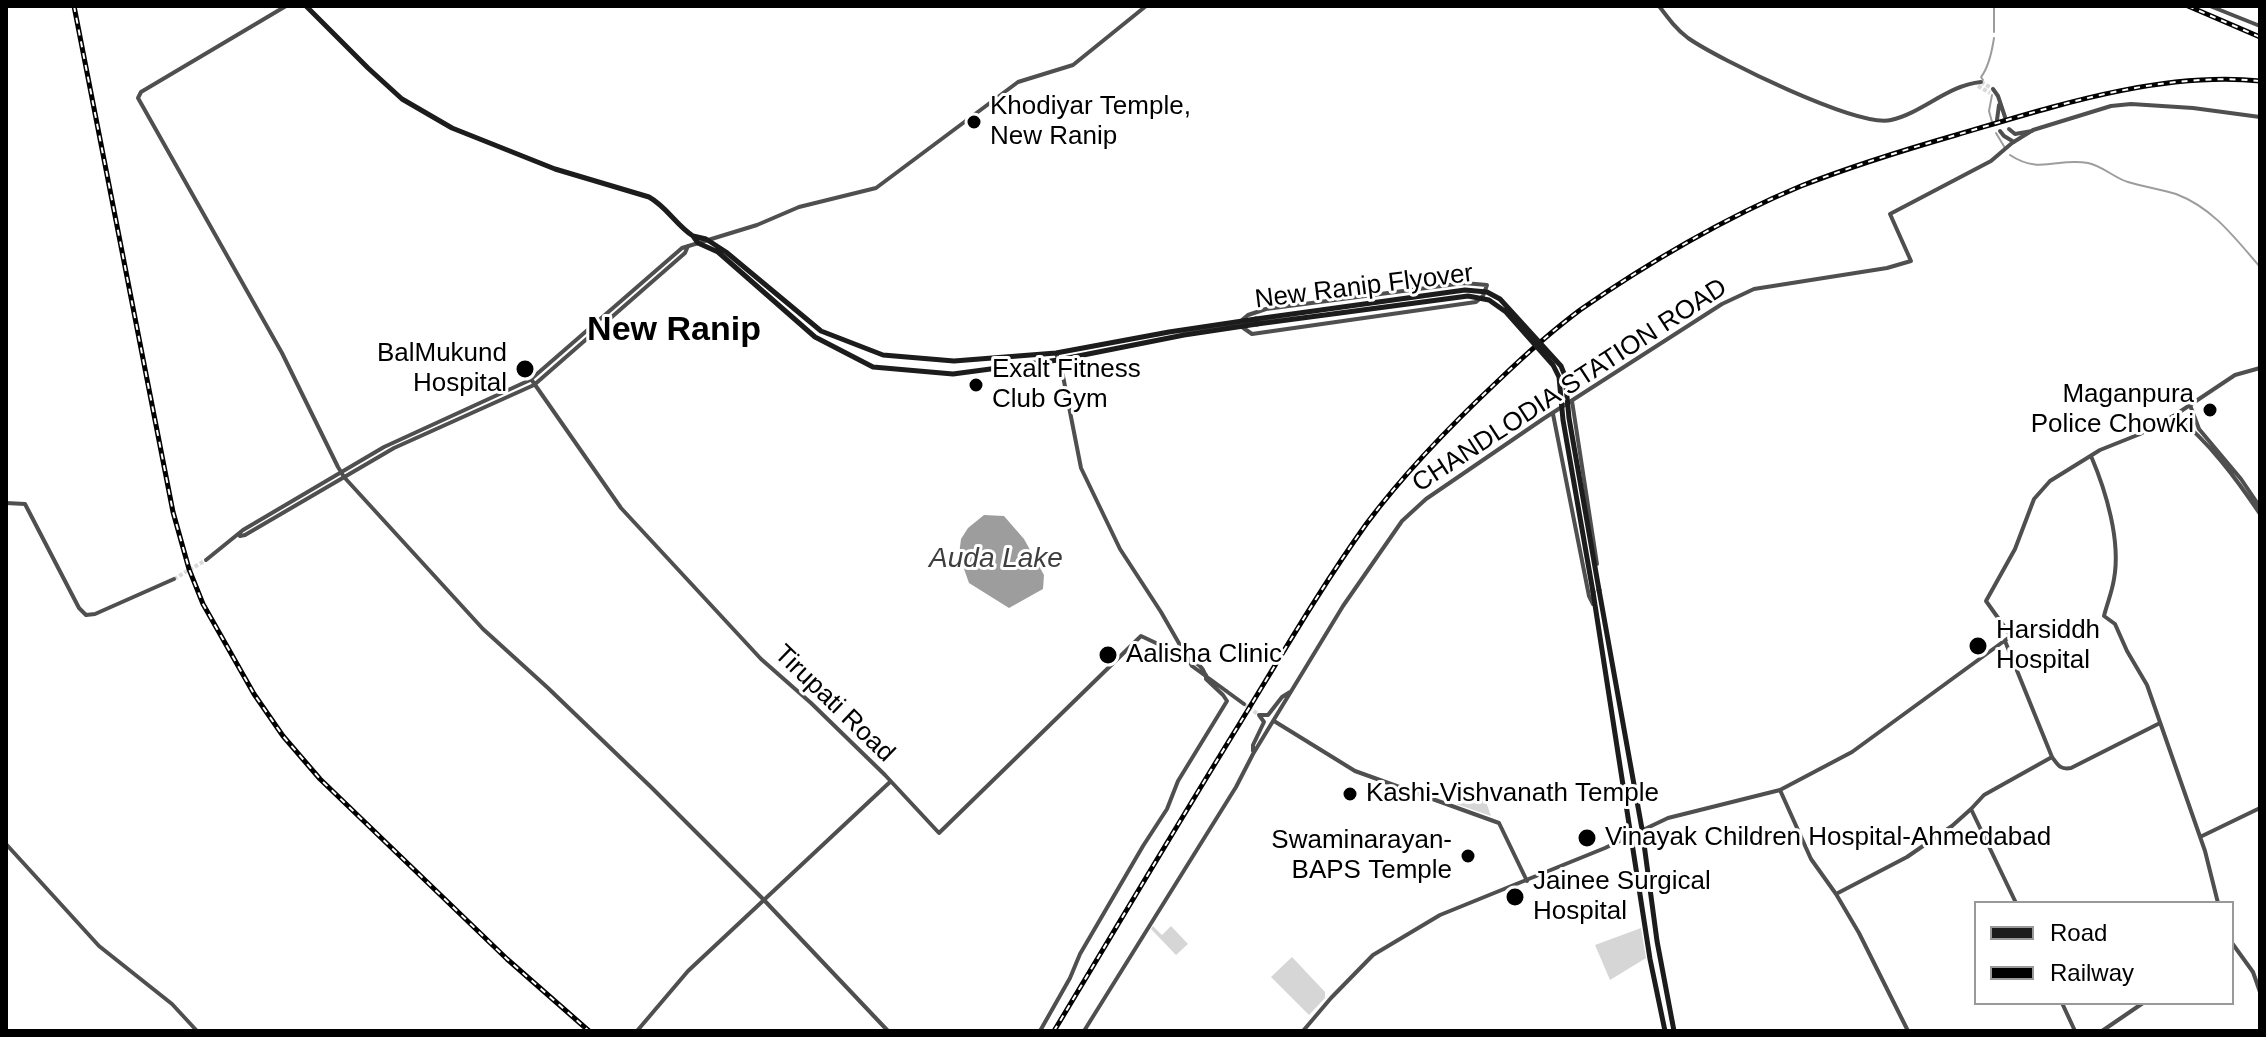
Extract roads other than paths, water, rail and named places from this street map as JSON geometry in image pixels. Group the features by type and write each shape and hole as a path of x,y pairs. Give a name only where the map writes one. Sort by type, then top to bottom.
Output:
{"main road":[{"path":"306,6 402,99 452,128 555,169 660,203 685,231 706,239 726,252 821,331 883,355 954,361 1057,356"},
{"path":"693,236 698,243 718,252 815,337 873,367 953,374 1057,356"},
{"name":"New Ranip Flyover","path":"1057,356 1465,290 1487,292 1500,299 1561,366 1565,376 1596,591 1595,606 1650,959 1665,1031"},
{"name":"New Ranip Flyover","path":"1596,591 1600,599 1642,829 1657,941 1674,1031"}],"street":[{"path":"286,6 141,92 138,98 282,353 341,472 483,629 642,778 763,899 888,1031"},
{"path":"238,536 245,535 402,444 533,382 682,248 757,225 799,207 876,188 1018,82 1073,65 1146,6"},
{"path":"1659,6 1685,36 1709,52 1836,110 1872,121 1888,121 1911,114 1965,85 1978,83"},
{"path":"2210,6 2260,26"},
{"path":"1993,92 2005,117"},
{"path":"1997,120 2000,103"},
{"name":"CHANDLODIA STATION ROAD","path":"1084,1031 1236,787 1343,606 1402,521 1428,498 1722,304 1754,289 1887,268 1911,261 1890,214 1991,161 2033,130 2111,106 2131,104 2260,117"},
{"path":"2009,129 2015,134 2033,130"},
{"path":"2000,131 2014,142"},
{"path":"1464,283 1487,285 1483,296 1476,302 1252,334 1241,324 1248,315 1266,309 1464,283"},
{"path":"1057,356 1081,468 1120,549 1192,666 1244,704"},
{"path":"1303,1031 1373,955 1440,915 1687,812 1780,790 1852,752 2011,636 1986,601 2015,549 2034,499 2050,481 2091,456 2175,415 2235,375 2260,368"},
{"path":"206,560 243,530 384,447 533,382"},
{"name":"Tirupati Road","path":"533,382 621,508 761,659 811,703 939,833 1141,636 1190,660"},
{"path":"1572,401 1600,599"},
{"path":"2190,405 2199,429 2260,507"},
{"path":"1553,413 1589,596 1595,606"},
{"path":"2175,415 2196,432 2238,481 2260,514"},
{"path":"2091,456 2104,486 2114,549 2115,579 2104,616 2115,624 2147,685 2200,837 2217,901"},
{"path":"6,503 25,504 79,608 86,615 95,614 174,579"},
{"path":"2005,641 2052,757 2059,767 2071,768 2161,723"},
{"path":"1040,1031 1080,954 1167,809 1178,781 1227,701 1205,675"},
{"path":"1253,754 1252,747 1264,723 1259,715 1269,715 1282,697 1291,691"},
{"path":"1274,721 1355,771 1499,823 1527,881"},
{"path":"1836,894 1907,857 1952,826 1984,795 2052,757"},
{"path":"637,1031 688,971 890,782"},
{"path":"1780,790 1811,859 1859,933 1908,1031"},
{"path":"2200,837 2260,808"},
{"path":"1971,809 2015,901"},
{"path":"6,844 99,946 172,1004 197,1031"},
{"path":"2234,946 2253,972 2260,992"},
{"path":"2234,959 2240,955"},
{"path":"2063,1005 2075,1031"},
{"path":"2102,1031 2140,1005"}],"water":[{"name":"Auda Lake","path":"984,515 1004,516 1024,539 1044,575 1043,589 1009,608 969,583 959,555 961,539 968,528"}],"waterway":[{"path":"1994,6 1994,32"},
{"path":"1983,80 1981,77 1988,64 1994,38"},
{"path":"1992,95 1989,111 1992,122"},
{"path":"1996,133 2005,148"},
{"path":"2010,155 2040,165 2088,163 2128,182 2176,194 2212,216 2260,267"}],"tunnel":[{"path":"1981,82 1993,89"},
{"path":"1978,86 1990,93"},
{"path":"174,579 206,560"},
{"path":"1244,704 1259,715"}],"railway":[{"path":"74,6 173,512 189,569 203,604 254,694 283,736 320,779 507,959 589,1031"},
{"path":"2188,6 2260,37"},
{"path":"1054,1031 1302,622 1367,523 1447,431 1519,361 1580,310 1687,242 1773,198 1859,165 2030,113 2106,94 2183,81 2260,81"}],"place":[{"name":"Khodiyar Temple, New Ranip","path":"974,122"},
{"name":"BalMukund Hospital","path":"525,369"},
{"name":"Exalt Fitness Club Gym","path":"976,385"},
{"name":"Maganpura Police Chowki","path":"2210,410"},
{"name":"Harsiddh Hospital","path":"1978,646"},
{"name":"Aalisha Clinic","path":"1108,655"},
{"name":"Kashi-Vishvanath Temple","path":"1350,794"},
{"name":"Vinayak Children Hospital-Ahmedabad","path":"1587,838"},
{"name":"Swaminarayan- BAPS Temple","path":"1468,856"},
{"name":"Jainee Surgical Hospital","path":"1515,897"}],"district":[{"name":"New Ranip","path":"674,331"}]}
